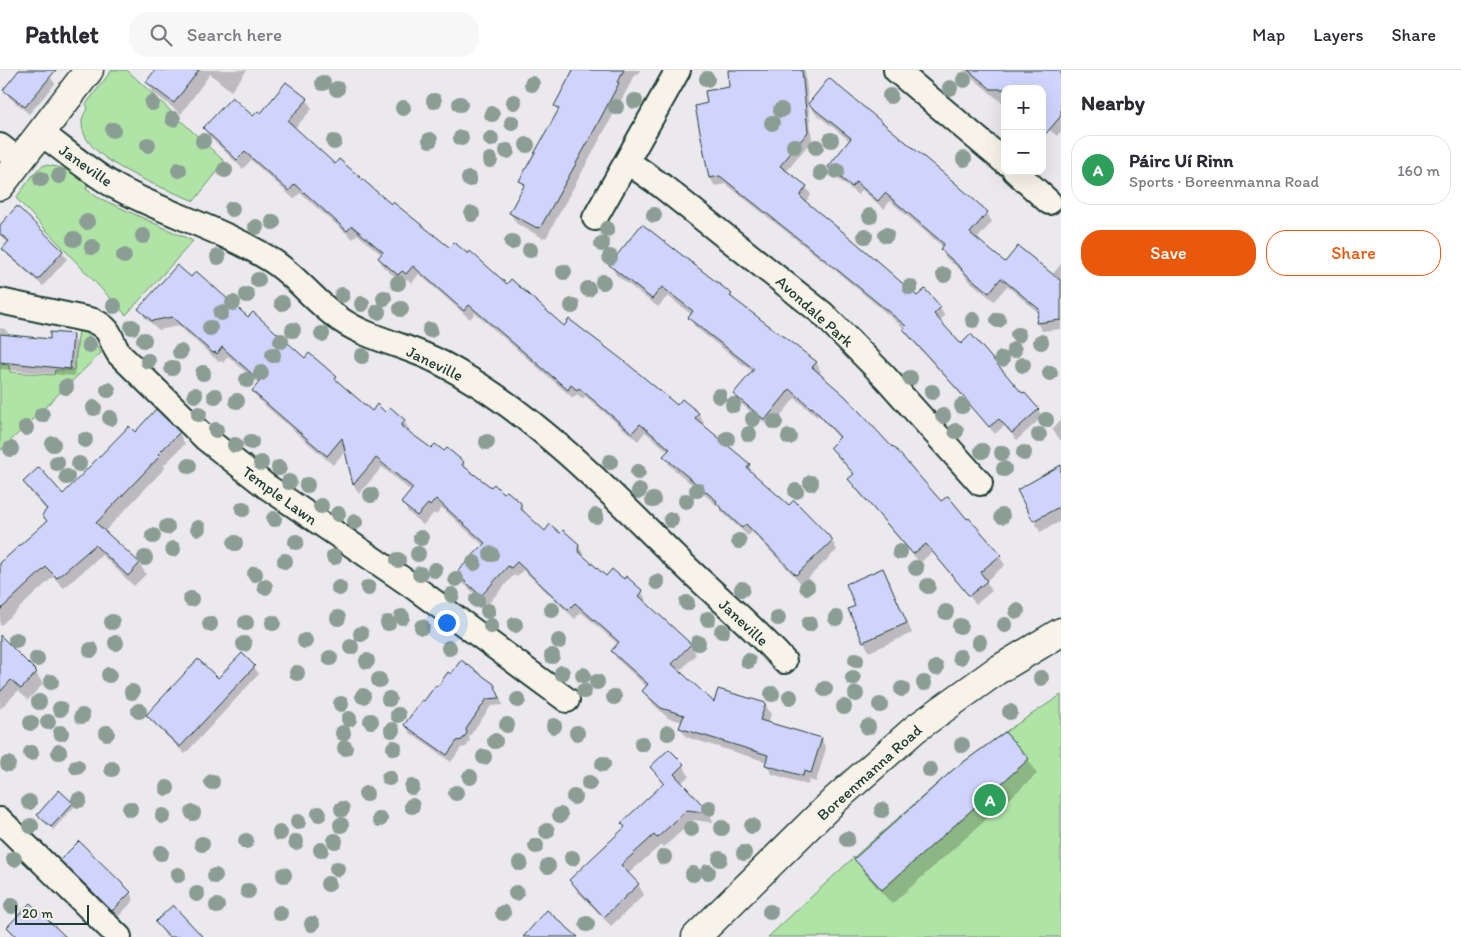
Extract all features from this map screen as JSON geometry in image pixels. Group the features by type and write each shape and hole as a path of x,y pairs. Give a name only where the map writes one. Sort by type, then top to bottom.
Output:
{"main road":[{"path":"0,186 9,154 40,133 90,70"},
{"name":"Boreenmanna Road","path":"696,937 836,800 915,729 996,671 1061,632"}],"street":[{"path":"595,218 678,70"},
{"path":"896,70 1001,159"},
{"name":"Janeville","path":"40,133 98,176 120,189 238,242 270,259 304,286 342,321 434,359 494,396 523,417 588,473 766,641 784,661"},
{"name":"Avondale Park","path":"628,162 662,186 823,314 884,377 980,483"},
{"path":"1020,175 1050,202"},
{"name":"Temple Lawn","path":"0,301 94,321 103,326 109,331 119,354 205,438 266,486 411,585 567,700"},
{"path":"0,820 119,937"}],"green space":[{"path":"112,70 127,70 225,162 194,201 126,171 95,149 85,136 82,122 88,108 86,104"},
{"path":"44,165 68,171 88,185 86,189 97,197 193,241 126,315 16,198 36,171"},
{"path":"79,330 83,331 95,342 101,353 0,451 0,364 9,365 10,372 54,375 55,370 74,370"},
{"path":"1061,695 1061,937 768,937 853,858 954,769"}],"building":[{"path":"19,70 56,70 25,107 3,90"},
{"path":"155,70 199,70 174,103 146,82"},
{"path":"573,70 624,70 588,142 540,228 537,228 509,213 525,184 519,181 559,109 554,106"},
{"path":"728,70 802,70 808,132 780,166 807,186 800,196 805,201 917,296 925,289 941,307 934,314 961,344 971,334 1022,393 1024,392 1039,409 1012,433 999,419 989,427 903,329 906,326 720,176 709,178 695,106 707,103 705,91 729,87"},
{"path":"968,70 1061,70 1061,116 1046,133 1046,85 1001,85 1001,89 991,89"},
{"path":"829,78 988,212 970,233 1005,262 1018,246 1061,281 1061,320 1036,323 1039,309 1001,278 989,293 961,270 940,249 944,244 885,193 878,201 856,182 852,187 828,167 851,138 808,104"},
{"path":"286,82 308,99 288,121 335,164 339,159 391,204 393,202 449,247 454,242 468,254 470,251 507,284 511,279 564,326 569,319 677,405 682,399 699,413 695,418 750,464 747,468 789,505 794,500 833,540 796,575 746,524 742,528 716,503 717,501 663,456 670,449 640,424 632,433 579,388 577,390 571,385 568,390 469,305 464,311 413,266 406,274 402,271 398,275 378,258 383,252 352,226 347,231 295,184 289,191 245,152 237,160 203,128 232,97 253,116 258,111 261,113"},
{"path":"17,206 63,251 38,280 2,249 9,241 0,234 0,225"},
{"path":"642,224 732,294 730,296 817,362 812,367 846,397 893,446 941,501 948,496 1001,555 980,572 987,581 969,596 926,544 913,554 848,479 854,474 830,447 840,437 812,407 790,389 765,420 733,394 754,369 688,318 693,311 662,287 652,299 609,265"},
{"path":"177,265 191,277 196,271 248,317 253,312 305,358 309,353 337,377 335,379 372,411 377,404 385,412 390,407 405,420 401,426 431,448 435,444 444,451 447,448 464,462 462,465 491,487 494,484 503,493 507,491 521,503 521,509 545,531 550,524 560,533 563,530 579,544 578,551 606,576 612,569 624,579 626,576 643,591 639,596 691,644 672,664 714,702 718,689 766,703 760,720 822,738 811,773 804,771 803,776 765,765 768,755 679,728 684,715 661,708 642,691 648,684 611,651 619,642 575,603 568,610 517,562 511,568 508,566 481,596 456,573 485,543 436,499 430,506 428,504 417,516 401,503 413,488 376,458 353,485 342,438 327,456 252,391 260,381 222,347 217,354 213,353 172,317 152,321 138,309"},
{"path":"50,332 73,334 70,369 0,362 0,334 50,339"},
{"path":"156,409 180,432 158,454 160,456 96,523 140,563 128,576 95,545 57,578 46,567 0,610 0,563 47,521 42,515 47,509 23,482 39,467 63,494 129,426 135,432"},
{"path":"1061,465 1061,506 1033,521 1017,490"},
{"path":"883,568 907,623 863,642 848,609 855,606 846,584"},
{"path":"0,635 37,672 21,689 11,680 0,692"},
{"path":"242,653 255,666 180,747 146,715 198,659 218,678"},
{"path":"461,660 494,684 500,698 487,699 466,729 467,733 462,740 457,741 447,755 404,725 422,700 424,701 436,685 438,686 448,672 451,674"},
{"path":"1005,732 1029,759 882,890 854,859 954,769"},
{"path":"669,749 684,764 674,774 710,813 687,810 657,838 654,835 621,865 639,884 604,917 569,880 625,827 621,823 664,783 650,767"},
{"path":"59,790 73,803 51,827 37,815"},
{"path":"79,841 131,892 112,911 60,860"},
{"path":"30,903 66,937 17,937 7,927"},
{"path":"173,905 203,937 169,937 155,922"},
{"path":"547,910 578,937 523,937"}],"place":[{"name":"Páirc Uí Rinn","path":"990,800"}]}
